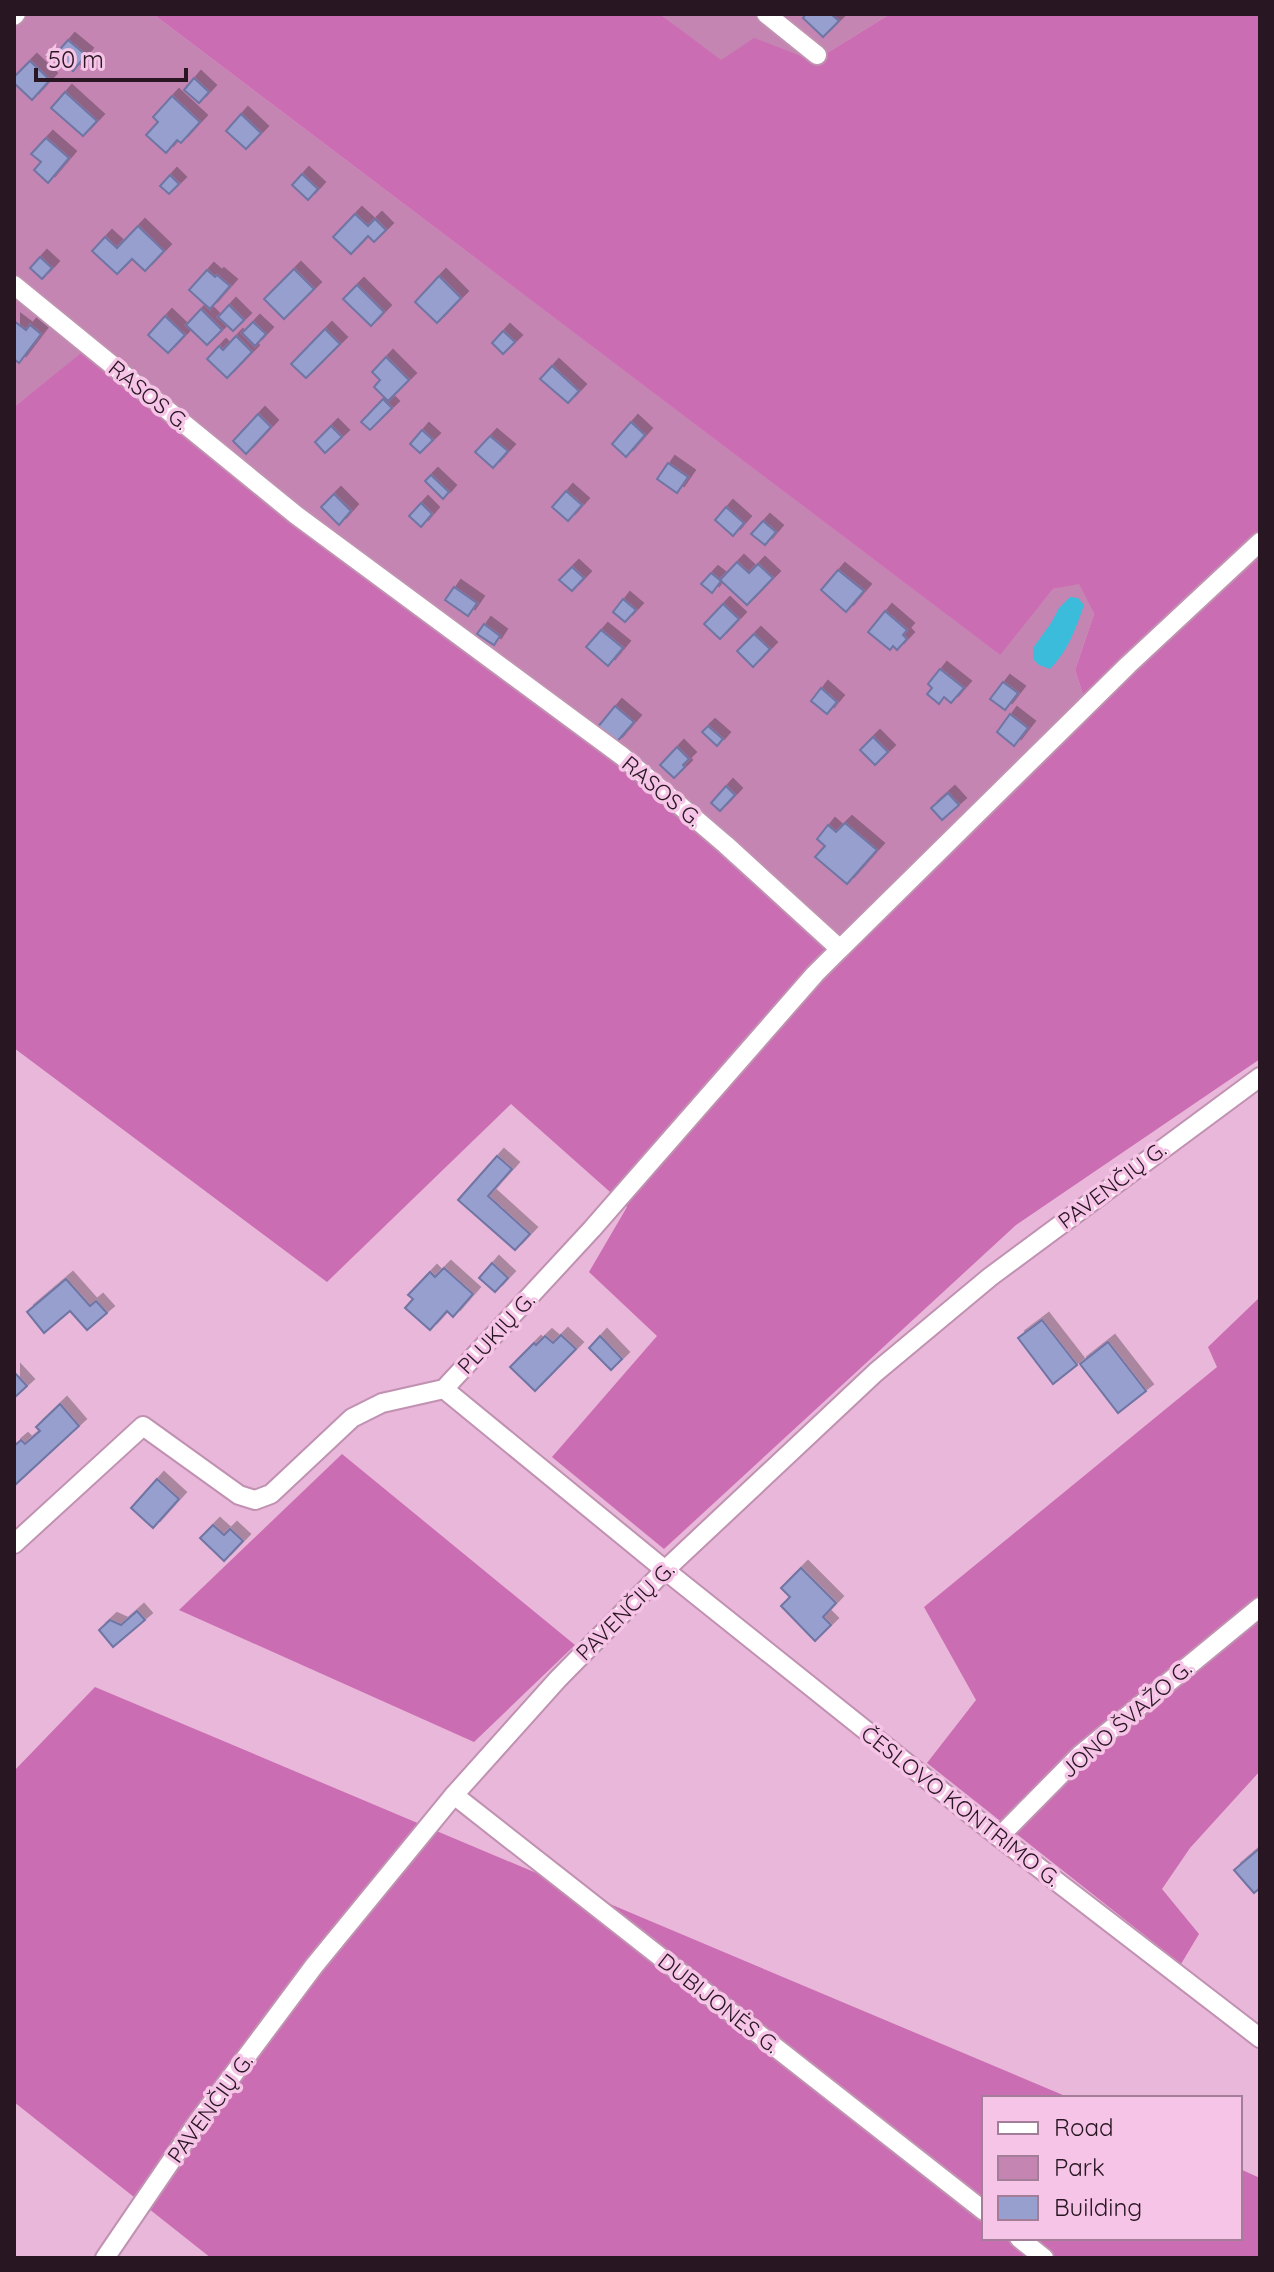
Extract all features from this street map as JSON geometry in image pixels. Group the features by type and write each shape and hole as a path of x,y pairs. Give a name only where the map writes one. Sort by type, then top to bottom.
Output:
{"street":[{"path":"766,14 817,55"},
{"name":"RASOS G.","path":"14,285 296,515 622,756 840,949"},
{"path":"840,949 1117,676 1260,542"},
{"name":"PLUKIŲ G.","path":"14,1544 143,1426 239,1495 255,1500 271,1494 352,1418 382,1403 444,1389 582,1240 840,949"},
{"name":"PAVENČIŲ G.","path":"105,2258 197,2123 314,1966 454,1795 558,1679 665,1570 876,1372 990,1277 1260,1077"},
{"name":"ČESLOVO KONTRIMO G.","path":"444,1389 999,1837 1260,2038"},
{"name":"JONO ŠVAŽO G.","path":"999,1837 1080,1755 1260,1607"},
{"name":"DUBIJONĖS G.","path":"454,1795 982,2209"},
{"path":"1022,2240 1044,2258"}],"green space":[{"path":"14,14 153,14 999,654 1053,589 1079,583 1094,614 1075,670 1090,716 852,948 85,351 14,407"},
{"path":"660,14 890,14 814,61 721,61"}],"shaded area":[{"path":"153,14 660,14 721,60 754,38 814,61 890,14 1260,14 1260,1059 1016,1225 664,1549 552,1457 657,1336 589,1272 627,1207 511,1104 327,1282 14,1048 14,407 85,350 622,756 852,948 1090,716 1075,670 1094,614 1079,584 1053,589 1000,655"},
{"path":"1260,1297 1260,1771 1190,1848 1162,1889 1199,1934 1181,1964 927,1763 976,1700 924,1607 1217,1367 1208,1347"},
{"path":"342,1454 575,1645 474,1742 179,1610"},
{"path":"95,1687 1065,2096 982,2096 982,2240 1242,2240 1242,2170 1260,2178 1260,2258 211,2258 14,2102 14,1771"}],"water":[{"path":"1070,597 1078,598 1084,605 1071,639 1050,669 1039,665 1033,659 1033,648 1059,608"}],"building":[{"path":"806,14 831,14 839,21 823,37 803,18"},
{"path":"68,40 86,55 73,71 54,56"},
{"path":"30,61 50,80 32,100 14,83 14,77"},
{"path":"194,78 209,92 199,103 184,90"},
{"path":"65,92 97,121 83,136 51,108"},
{"path":"172,96 200,122 181,143 177,140 166,153 146,135 158,122 153,117"},
{"path":"241,114 261,133 246,149 226,131"},
{"path":"46,138 69,158 48,183 34,170 41,162 31,154"},
{"path":"302,174 318,189 308,200 292,185"},
{"path":"170,175 179,184 169,194 160,186"},
{"path":"355,214 368,226 375,219 386,230 374,242 368,236 351,254 333,237"},
{"path":"138,226 164,251 145,271 132,259 117,274 92,251 105,237 117,248"},
{"path":"40,257 52,268 42,279 30,268"},
{"path":"294,269 314,289 284,319 264,299"},
{"path":"207,270 230,286 210,309 189,290"},
{"path":"439,276 461,298 437,323 415,302"},
{"path":"357,285 384,312 371,326 343,299"},
{"path":"229,305 244,320 233,331 218,317"},
{"path":"201,309 222,330 207,345 186,325"},
{"path":"165,316 185,335 168,353 148,335"},
{"path":"14,321 26,330 30,325 41,334 19,363 14,359"},
{"path":"253,322 266,334 255,346 242,333"},
{"path":"325,329 340,344 306,378 291,364"},
{"path":"503,331 515,342 503,354 492,343"},
{"path":"236,336 252,352 227,378 207,359 219,346 223,350"},
{"path":"386,357 409,380 388,401 374,387 380,380 372,372"},
{"path":"552,366 579,391 568,403 540,379"},
{"path":"383,399 392,408 370,430 361,422"},
{"path":"258,414 271,427 246,454 233,441"},
{"path":"631,422 645,435 626,457 612,444"},
{"path":"331,426 342,437 325,453 315,442"},
{"path":"422,430 433,440 420,453 410,444"},
{"path":"490,436 508,451 493,468 475,452"},
{"path":"668,463 688,477 677,493 657,479"},
{"path":"431,475 449,492 443,499 425,481"},
{"path":"566,491 582,505 568,521 552,507"},
{"path":"334,494 351,511 339,525 321,507"},
{"path":"421,503 432,514 421,527 409,516"},
{"path":"726,507 744,523 733,536 715,520"},
{"path":"763,521 776,532 765,545 751,534"},
{"path":"737,562 749,573 758,564 773,578 747,605 720,580"},
{"path":"572,567 584,578 572,591 559,580"},
{"path":"838,570 864,591 846,612 821,590"},
{"path":"711,573 721,581 712,593 701,584"},
{"path":"454,587 477,603 468,616 445,600"},
{"path":"623,599 636,610 625,622 613,612"},
{"path":"723,604 739,619 720,639 704,624"},
{"path":"885,611 907,630 903,635 907,639 897,650 893,646 890,650 868,632"},
{"path":"484,624 500,636 494,645 477,634"},
{"path":"601,630 623,648 608,666 586,647"},
{"path":"754,634 770,649 753,667 737,651"},
{"path":"940,669 964,688 951,703 944,697 939,704 927,694 932,688 928,684"},
{"path":"1003,682 1018,693 1005,710 990,699"},
{"path":"821,688 837,702 827,714 811,701"},
{"path":"615,706 634,722 615,744 597,728"},
{"path":"1010,714 1028,728 1014,746 997,732"},
{"path":"708,726 723,739 717,746 702,732"},
{"path":"873,737 888,752 875,765 860,750"},
{"path":"677,747 689,759 674,778 660,765"},
{"path":"726,786 735,795 720,811 711,803"},
{"path":"948,793 959,805 942,820 931,808"},
{"path":"845,823 877,850 847,884 815,857 825,846 817,839 828,825 836,832"},
{"path":"497,1156 512,1169 488,1196 530,1234 515,1250 458,1200"},
{"path":"492,1263 508,1278 495,1292 479,1278"},
{"path":"444,1268 473,1294 453,1317 447,1311 430,1330 405,1308 413,1299 408,1295 430,1272 435,1277"},
{"path":"66,1279 90,1306 96,1301 107,1313 87,1330 70,1311 44,1333 27,1312"},
{"path":"1042,1320 1077,1365 1053,1384 1018,1338"},
{"path":"561,1335 576,1349 535,1391 510,1367 545,1336 553,1343"},
{"path":"600,1336 622,1359 611,1370 589,1348"},
{"path":"1108,1342 1146,1391 1118,1413 1080,1364"},
{"path":"14,1372 27,1386 14,1398"},
{"path":"60,1404 79,1426 16,1484 14,1446 21,1440 25,1444 40,1431 36,1427"},
{"path":"157,1479 179,1499 153,1528 131,1508"},
{"path":"213,1525 224,1535 230,1529 243,1541 224,1561 200,1538"},
{"path":"801,1568 836,1603 823,1617 831,1625 815,1641 781,1606 790,1597 781,1588"},
{"path":"137,1611 145,1620 113,1647 99,1630 110,1620 121,1625"},
{"path":"1260,1848 1260,1888 1254,1893 1234,1870"}]}
